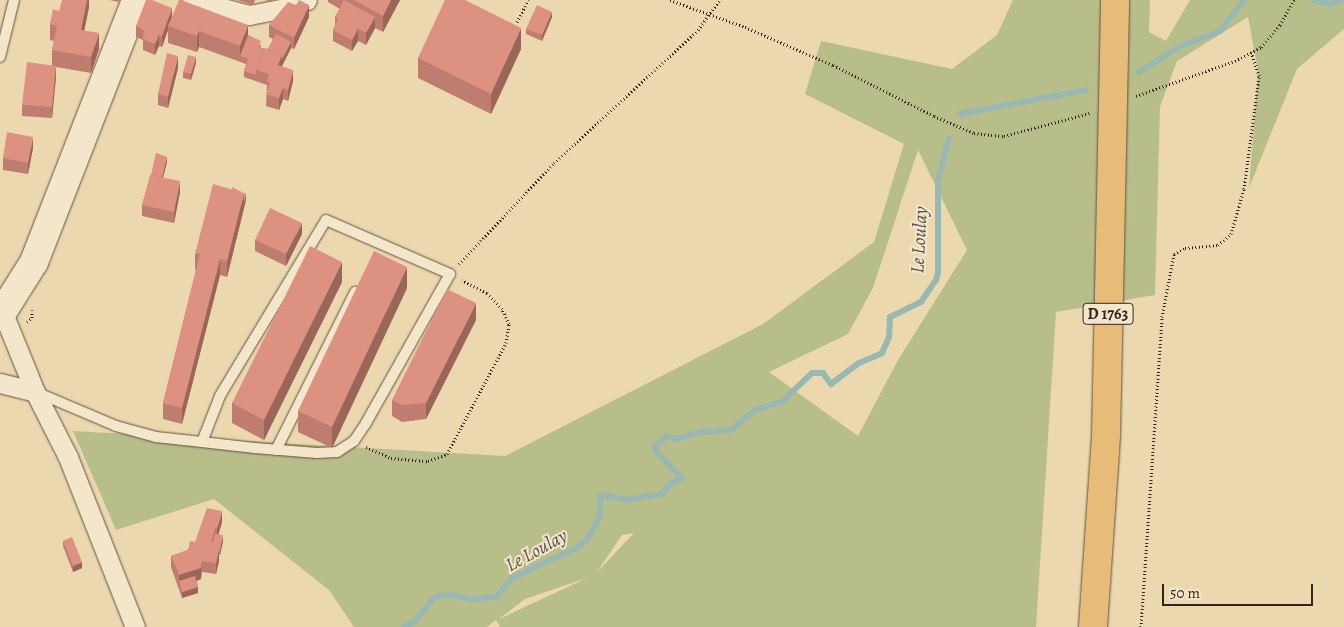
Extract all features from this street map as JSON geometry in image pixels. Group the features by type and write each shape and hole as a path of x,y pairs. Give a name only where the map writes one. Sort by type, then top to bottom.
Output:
{"main road":[{"name":"D 1763","path":"1093,627 1106,436 1115,0"}],"street":[{"path":"135,627 68,457 35,392 1,314 34,262 136,0"},
{"path":"192,0 249,15 290,7 307,0"},
{"path":"0,383 35,392"}],"lane":[{"path":"0,57 14,0"},
{"path":"35,392 116,426 156,437 202,442 276,450 317,453 337,452 354,441 450,274 377,248 326,220 220,396 202,442"},
{"path":"276,450 358,286"}],"path":[{"path":"517,22 528,0"},
{"path":"670,0 744,27 833,65 934,116 974,133 1004,136 1090,113"},
{"path":"354,441 391,458 428,461 447,454 506,343 509,324 502,309 487,293 450,274 554,163 698,30 720,0"},
{"path":"1133,97 1235,61 1261,47 1280,25 1294,0"},
{"path":"1140,627 1162,317 1174,254 1185,248 1218,245 1231,234 1244,189 1259,76 1251,52"}],"green space":[{"path":"1013,0 1150,0 1149,32 1166,41 1190,0 1344,0 1344,29 1297,69 1249,188 1258,71 1248,17 1177,61 1160,107 1155,295 1056,312 1036,627 500,627 496,620 487,627 354,627 329,590 214,499 116,530 73,431 505,456 763,324 874,242 904,144 805,94 821,41 952,69 997,35","holes":["918,150 967,250 898,360 858,436 769,372 848,334 873,288","634,533 597,572 622,535","587,578 499,619 525,599"]}],"building":[{"path":"62,0 87,0 81,30 99,33 91,57 52,50 57,26 50,24 53,9 59,11"},
{"path":"146,0 152,0 172,8 162,36 159,35 155,44 143,39 144,30 136,26"},
{"path":"179,0 248,25 240,46 199,31 197,36 168,26"},
{"path":"299,0 309,5 294,38 269,25 288,2 296,5"},
{"path":"344,0 375,17 366,33 358,29 352,40 333,30 338,19 335,17"},
{"path":"354,0 391,0 383,16"},
{"path":"445,0 465,0 521,28 491,94 418,58"},
{"path":"537,5 552,12 542,35 526,29"},
{"path":"276,34 291,42 282,60 282,55 268,49"},
{"path":"248,35 261,41 259,47 263,49 256,75 244,71 248,59 240,56"},
{"path":"264,48 282,55 278,65 293,70 288,90 283,88 279,98 266,94 270,83 267,81 269,74 256,70"},
{"path":"167,53 178,56 168,97 158,94"},
{"path":"188,55 196,57 191,74 183,72"},
{"path":"27,62 56,66 52,107 22,105"},
{"path":"7,132 33,137 28,163 3,158"},
{"path":"156,153 167,157 162,177 151,175"},
{"path":"150,175 180,181 174,212 142,205"},
{"path":"213,184 244,193 227,261 220,259 182,408 163,403 200,254 195,254"},
{"path":"232,187 244,193 232,190"},
{"path":"270,208 302,223 286,254 255,240"},
{"path":"310,246 342,262 264,420 232,403"},
{"path":"374,251 407,267 332,427 298,411"},
{"path":"447,289 476,303 426,403 402,405 392,400"},
{"path":"207,508 222,511 211,542 216,543 219,550 216,563 202,561 201,568 179,575 171,556 188,550 190,541 195,542"},
{"path":"215,534 223,535 220,550 216,543 213,543"},
{"path":"72,537 82,562 73,566 63,541"},
{"path":"195,576 198,587 182,592 179,581"}],"waterway":[{"name":"Le Loulay","path":"1139,72 1181,46 1220,31 1244,0"},
{"name":"Le Loulay","path":"1313,0 1331,4 1340,0"},
{"name":"Le Loulay","path":"960,114 1086,90"},
{"name":"Le Loulay","path":"403,627 414,622 433,599 438,596 453,595 471,599 496,597 512,578 577,548 588,538 595,526 600,514 600,495 627,500 662,494 672,483 682,478 656,451 655,447 667,436 676,439 700,432 731,430 755,410 783,401 812,373 823,373 831,384 859,363 882,353 889,337 890,317 921,302 936,280 938,272 938,180 949,138"}]}
